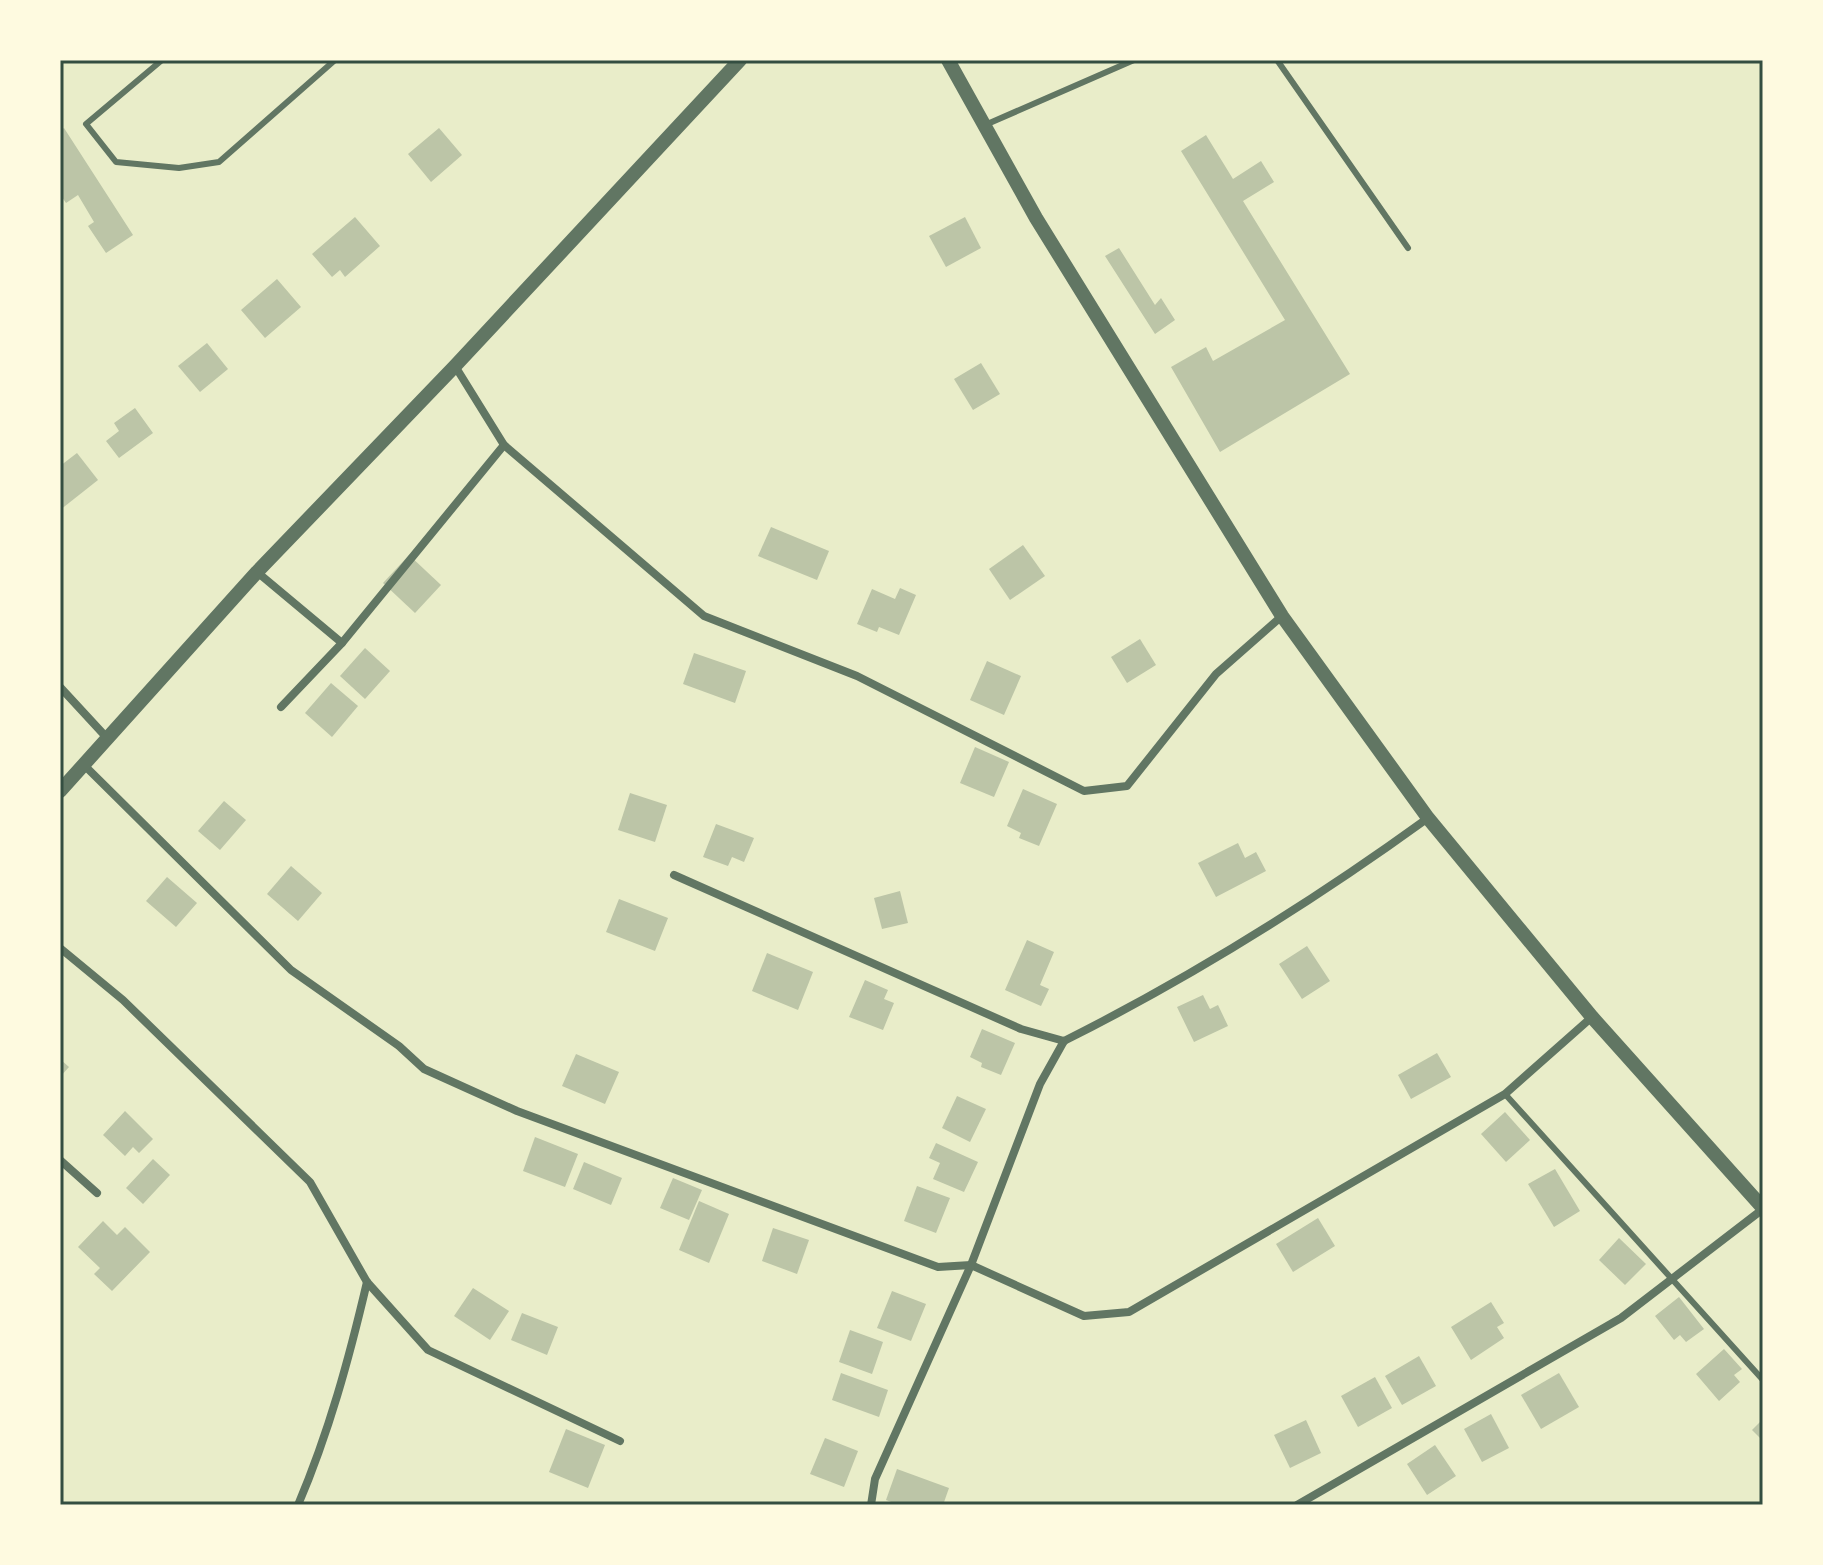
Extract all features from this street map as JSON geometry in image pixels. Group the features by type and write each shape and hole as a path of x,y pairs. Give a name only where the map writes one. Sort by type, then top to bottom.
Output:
{"street":[{"path":"60,791 257,572 455,366 740,60"},
{"path":"948,60 1036,218 1282,616 1428,818 1592,1017 1763,1209 1621,1318 1297,1505"},
{"path":"455,366 504,445 704,616 857,676 1084,791 1127,786 1216,674 1282,616"},
{"path":"281,707 342,643 504,445"},
{"path":"257,572 342,643"},
{"path":"60,687 108,739"},
{"path":"84,765 291,970 399,1046 424,1069 517,1111 938,1267 971,1265 1084,1316 1129,1312 1505,1094 1592,1017"},
{"path":"871,1505 875,1479 971,1265 1040,1084 1064,1041 1118,1014 1322,894 1428,818"},
{"path":"674,875 1021,1029 1064,1041"},
{"path":"60,948 123,1000 310,1182 367,1282 428,1350 620,1441"},
{"path":"60,1160 97,1193"},
{"path":"298,1505 321,1450 345,1378 367,1282"}],"lane":[{"path":"162,60 86,124 116,162 179,168 219,162 335,60"},
{"path":"985,125 1134,60"},
{"path":"1277,60 1408,248"},
{"path":"1505,1094 1763,1380"}],"building":[{"path":"64,128 133,235 106,253 88,226 94,222 78,195 66,203 60,194 60,131"},
{"path":"439,128 462,155 431,182 408,154"},
{"path":"1206,135 1233,179 1261,161 1274,182 1243,201 1350,374 1220,452 1171,367 1206,347 1213,361 1285,320 1181,151"},
{"path":"355,217 380,246 345,277 340,270 332,277 312,254"},
{"path":"965,217 981,248 946,267 929,236"},
{"path":"1119,248 1155,305 1161,298 1175,320 1155,334 1105,256"},
{"path":"277,279 301,307 265,338 241,310"},
{"path":"207,343 228,369 200,392 178,366"},
{"path":"981,363 1000,394 973,410 954,379"},
{"path":"135,408 153,433 119,458 106,441 119,431 114,423"},
{"path":"77,453 98,480 60,510 60,466"},
{"path":"771,527 829,551 817,580 758,556"},
{"path":"1023,545 1045,576 1010,600 989,569"},
{"path":"409,555 441,585 415,613 383,583"},
{"path":"900,588 916,595 899,635 879,627 877,632 857,624 872,589 895,599"},
{"path":"1140,639 1156,665 1127,683 1111,657"},
{"path":"365,648 390,671 365,699 340,676"},
{"path":"694,653 746,671 735,703 683,684"},
{"path":"987,661 1021,676 1004,715 970,700"},
{"path":"331,683 358,706 332,737 305,713"},
{"path":"975,747 1009,762 994,797 960,783"},
{"path":"1023,789 1057,804 1039,846 1019,838 1021,833 1007,826"},
{"path":"630,793 667,805 655,842 618,830"},
{"path":"224,801 246,820 220,850 198,831"},
{"path":"716,824 754,838 744,862 732,857 728,866 703,857"},
{"path":"1238,843 1245,858 1256,852 1266,871 1216,897 1198,863"},
{"path":"291,866 322,893 298,921 267,894"},
{"path":"167,877 197,903 176,927 146,901"},
{"path":"900,891 908,923 882,929 874,898"},
{"path":"619,899 668,918 655,951 606,932"},
{"path":"1027,940 1054,952 1040,985 1049,989 1041,1006 1005,990"},
{"path":"1307,946 1330,981 1302,999 1279,964"},
{"path":"767,953 813,972 798,1010 752,991"},
{"path":"865,980 888,990 884,999 894,1003 883,1030 849,1017"},
{"path":"1203,995 1210,1009 1218,1005 1228,1026 1194,1042 1177,1007"},
{"path":"982,1029 1015,1043 1001,1075 981,1067 982,1063 970,1057"},
{"path":"1437,1053 1451,1077 1411,1099 1398,1075"},
{"path":"576,1054 619,1072 605,1104 562,1086"},
{"path":"60,1059 69,1067 60,1077"},
{"path":"957,1096 986,1109 970,1142 942,1128"},
{"path":"125,1111 153,1139 139,1153 133,1147 125,1156 103,1135"},
{"path":"1505,1112 1530,1140 1506,1162 1481,1134"},
{"path":"535,1137 578,1154 565,1187 523,1171"},
{"path":"936,1143 978,1162 964,1192 933,1179 940,1163 929,1158"},
{"path":"153,1159 170,1175 143,1204 126,1188"},
{"path":"584,1162 622,1178 611,1205 573,1189"},
{"path":"1555,1169 1580,1211 1554,1227 1528,1184"},
{"path":"673,1178 702,1190 689,1220 660,1208"},
{"path":"917,1186 950,1198 936,1233 904,1221"},
{"path":"699,1201 729,1214 709,1263 679,1250"},
{"path":"1318,1218 1335,1246 1293,1272 1276,1244"},
{"path":"103,1221 117,1235 125,1227 150,1252 112,1291 94,1274 100,1268 78,1247"},
{"path":"773,1228 809,1240 797,1274 762,1261"},
{"path":"1619,1238 1646,1264 1625,1285 1599,1260"},
{"path":"473,1288 509,1311 490,1340 454,1316"},
{"path":"892,1291 926,1304 911,1341 877,1328"},
{"path":"1679,1297 1704,1329 1686,1342 1680,1335 1674,1340 1655,1316"},
{"path":"1491,1302 1504,1323 1497,1327 1504,1338 1471,1360 1451,1327"},
{"path":"522,1313 558,1327 547,1355 511,1340"},
{"path":"850,1330 883,1342 872,1374 839,1362"},
{"path":"1724,1349 1742,1369 1734,1375 1740,1382 1719,1401 1696,1374"},
{"path":"1419,1356 1436,1386 1402,1405 1385,1376"},
{"path":"841,1373 888,1390 879,1417 832,1400"},
{"path":"1559,1373 1579,1407 1541,1429 1521,1395"},
{"path":"1375,1377 1392,1408 1358,1427 1341,1396"},
{"path":"1491,1414 1509,1448 1482,1462 1464,1429"},
{"path":"1763,1419 1763,1441 1752,1430"},
{"path":"1306,1420 1321,1453 1290,1468 1274,1435"},
{"path":"566,1429 605,1445 588,1488 549,1472"},
{"path":"825,1438 858,1451 844,1487 810,1474"},
{"path":"1435,1445 1456,1476 1427,1495 1407,1464"},
{"path":"897,1469 949,1488 943,1505 899,1505 886,1500"}]}
